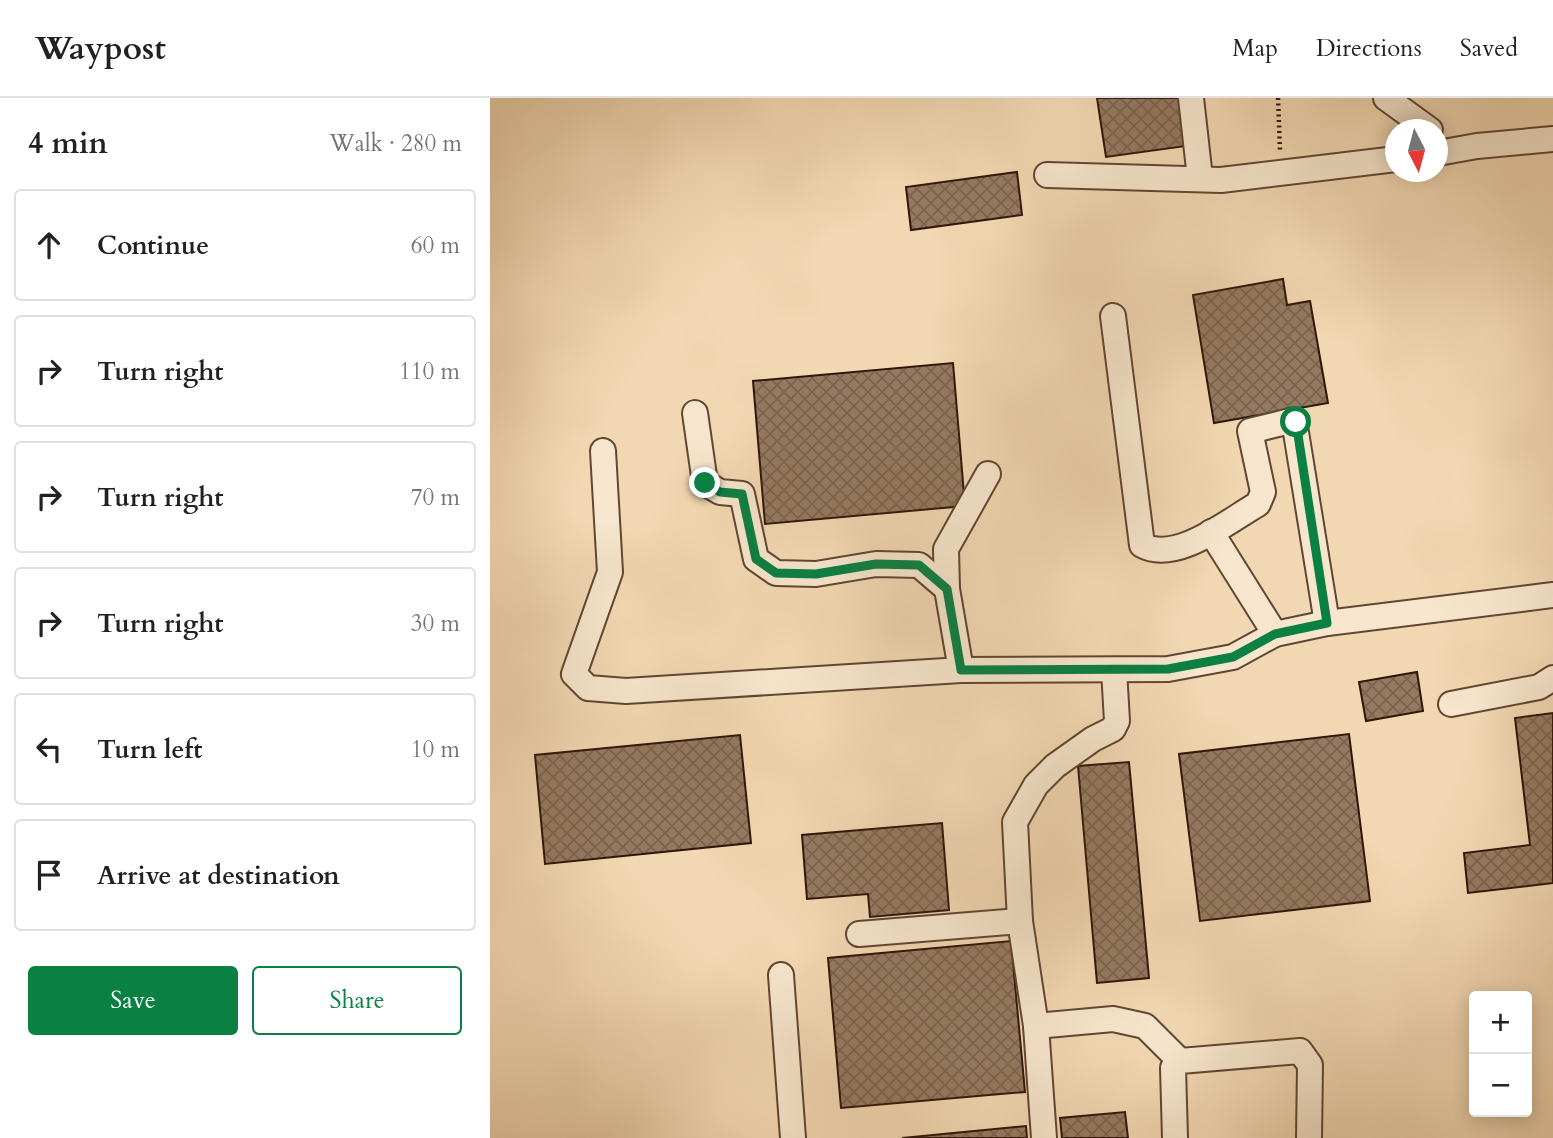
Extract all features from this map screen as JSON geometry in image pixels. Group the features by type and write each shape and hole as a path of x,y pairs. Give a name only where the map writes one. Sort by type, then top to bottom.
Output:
{"street":[{"path":"1191,98 1200,178"},
{"path":"1386,98 1415,119"},
{"path":"1448,137 1477,146"},
{"path":"1448,151 1553,139"},
{"path":"1047,175 1220,180 1385,160"},
{"path":"1113,316 1142,545 1153,551 1172,551 1258,504 1263,497 1250,431 1296,422 1327,623"},
{"path":"695,413 705,483 720,492 742,494 756,559 776,573 816,574 876,564 919,565 947,589"},
{"path":"603,451 610,572 574,674 588,688 626,691 961,670 1168,669 1233,657 1275,634 1327,623 1553,595"},
{"path":"961,670 947,589 946,549 988,474"},
{"path":"1211,531 1275,634"},
{"path":"1044,1138 1037,1026 1020,921 1015,822 1036,785 1055,766 1093,739 1113,729 1117,721 1114,670"},
{"path":"1451,704 1539,687 1553,678"},
{"path":"859,934 1020,921"},
{"path":"781,975 793,1138"},
{"path":"1037,1026 1113,1018 1145,1026 1180,1061"},
{"path":"1175,1138 1173,1068 1180,1061 1300,1051 1310,1065 1309,1138"}],"path":[{"path":"1278,98 1282,172"}],"building":[{"path":"1097,98 1179,98 1186,146 1106,157"},
{"path":"1017,172 1022,215 911,230 906,187"},
{"path":"1283,279 1287,305 1310,301 1328,403 1214,423 1193,295"},
{"path":"953,363 965,506 765,524 753,381"},
{"path":"1417,672 1423,711 1366,721 1359,682"},
{"path":"1553,713 1553,883 1468,893 1464,853 1530,845 1515,718"},
{"path":"1349,734 1370,901 1200,921 1179,754"},
{"path":"740,735 751,843 545,864 535,755"},
{"path":"1129,762 1149,978 1097,983 1078,766"},
{"path":"942,823 949,910 870,917 868,894 807,899 802,835"},
{"path":"1011,941 1025,1092 841,1108 828,958"},
{"path":"1125,1112 1128,1138 1062,1138 1060,1118"},
{"path":"1026,1126 1027,1138 902,1138"}],"route":[{"path":"705,483 720,492 742,494 756,559 776,573 816,574 876,564 919,565 947,589 961,670 1168,669 1233,657 1275,634 1327,623 1296,422"}]}
